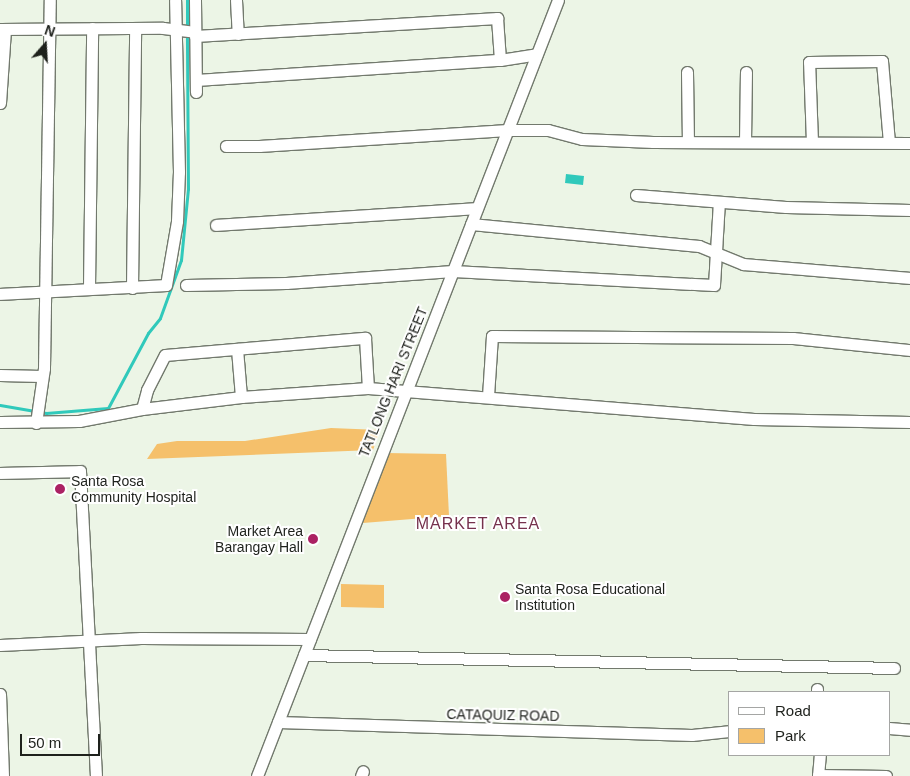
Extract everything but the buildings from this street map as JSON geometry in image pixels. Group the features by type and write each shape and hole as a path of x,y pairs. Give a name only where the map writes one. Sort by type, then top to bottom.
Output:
{"street":[{"path":"37,419 41,376 44,292 50,0"},
{"path":"175,0 187,32 196,80 196,92"},
{"path":"0,294 166,285 174,247 187,32 194,0"},
{"path":"236,0 238,34"},
{"name":"TATLONG HARI STREET","path":"257,776 405,389 558,0"},
{"path":"0,104 2,29 135,28 238,34 497,18 500,60"},
{"path":"89,288 92,28"},
{"path":"132,288 135,28"},
{"path":"196,80 500,60 537,54"},
{"path":"812,142 809,62 882,61 889,142"},
{"path":"688,72 688,142"},
{"path":"745,142 746,72"},
{"path":"226,146 259,146 507,130 548,130 582,139 688,142 910,143"},
{"path":"636,195 718,202 910,210"},
{"path":"186,285 286,284 453,271 714,285 718,202"},
{"path":"216,225 476,208"},
{"path":"471,224 699,246 743,264 833,274 910,278"},
{"path":"488,396 492,336 793,338 910,350"},
{"path":"142,409 147,390 165,355 365,338 368,388"},
{"path":"237,349 241,397"},
{"path":"0,375 41,376"},
{"path":"0,422 37,419 104,418 142,409 241,397 368,388 405,389 754,419 910,422"},
{"path":"0,473 80,471 91,639 96,776"},
{"path":"0,645 91,639 310,639"},
{"path":"304,655 817,681 894,668"},
{"path":"0,694 3,776"},
{"name":"CATAQUIZ ROAD","path":"278,722 692,735 728,731"},
{"path":"890,728 910,730"},
{"path":"820,756 818,775 886,776"}],"green space":[{"path":"331,428 380,430 373,450 147,459 157,444 177,441 245,441"},
{"path":"386,453 446,454 449,516 363,523"},
{"path":"341,584 384,585 384,608 341,607"}],"water":[{"path":"566,174 584,176 583,185 565,183"}],"waterway":[{"path":"187,0 187,28"},
{"path":"0,405 46,413 108,408 148,333 160,318 181,260 188,189 187,34"}],"place":[{"name":"Santa Rosa Community Hospital","path":"60,489"},
{"name":"Market Area Barangay Hall","path":"313,539"},
{"name":"Santa Rosa Educational Institution","path":"505,597"}],"district":[{"name":"MARKET AREA","path":"478,524"}]}
